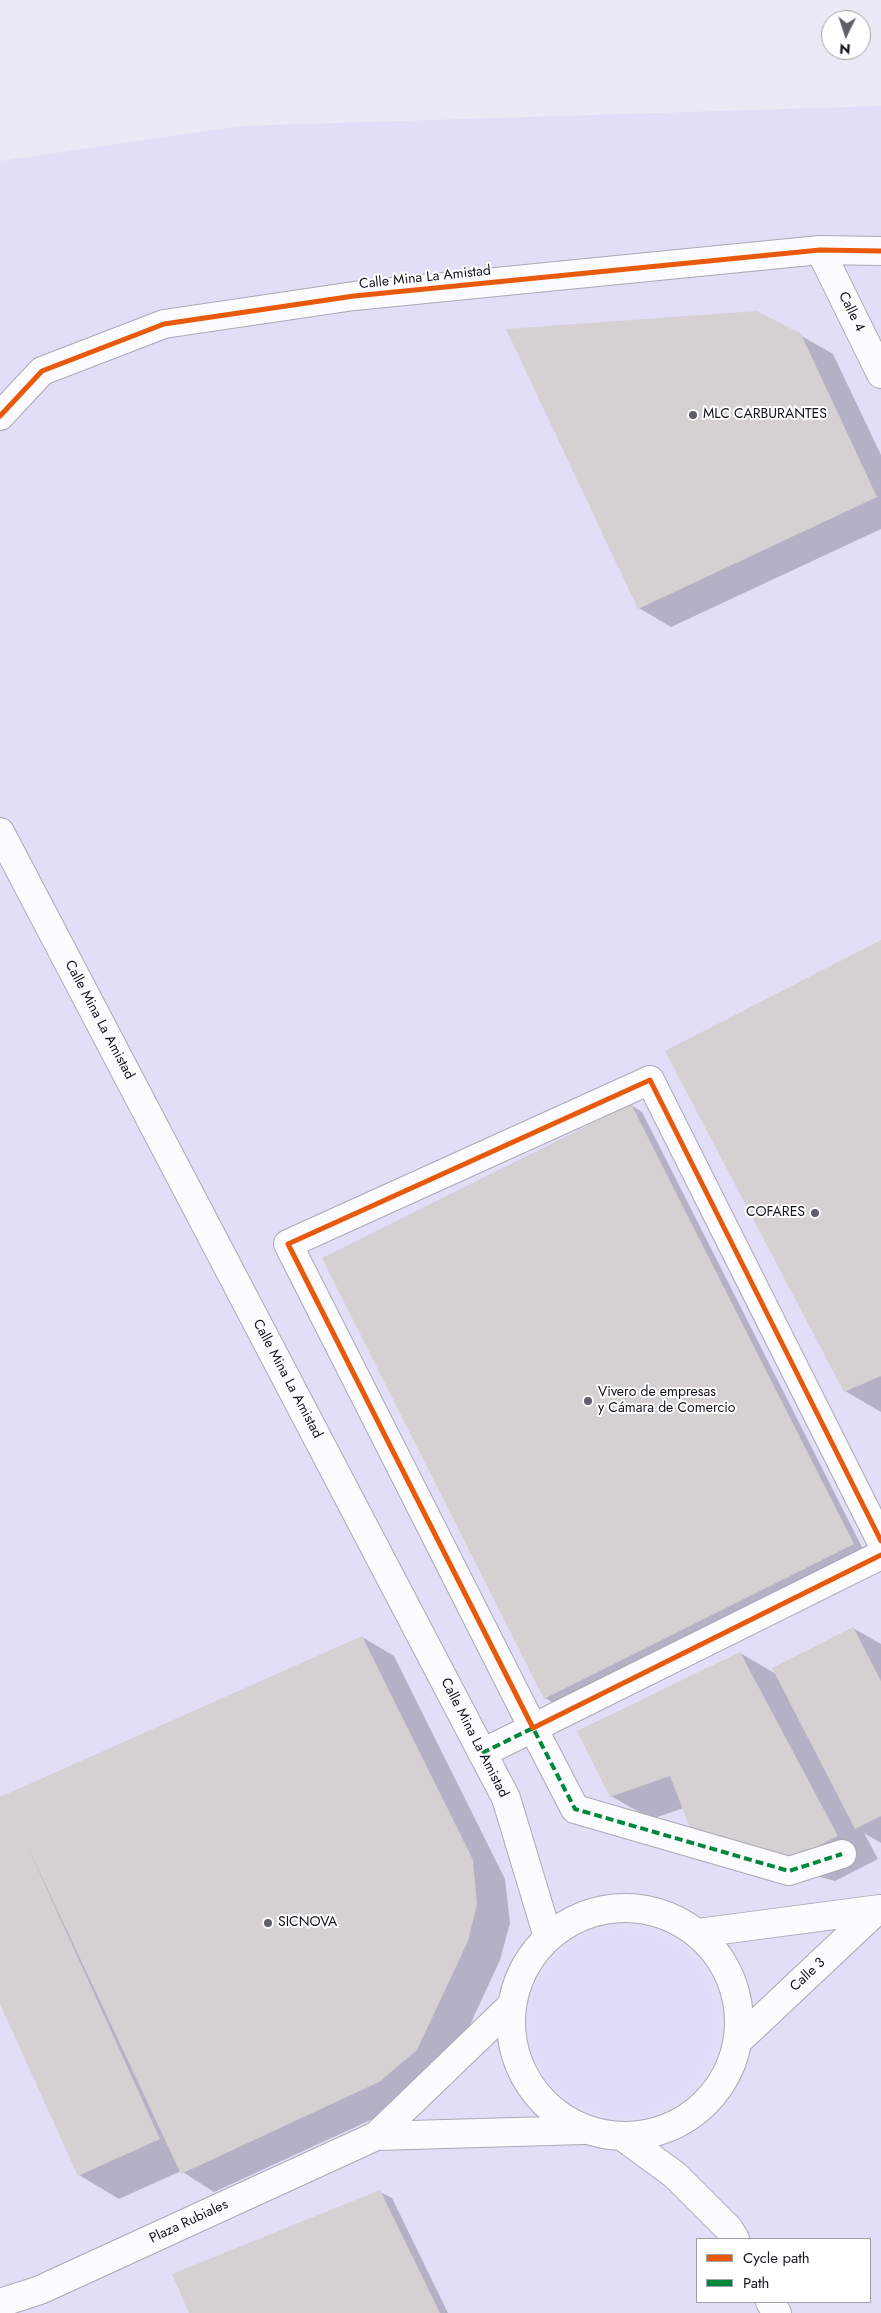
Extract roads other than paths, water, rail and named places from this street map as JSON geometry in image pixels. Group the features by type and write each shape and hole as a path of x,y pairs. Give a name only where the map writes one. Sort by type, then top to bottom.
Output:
{"street":[{"name":"Calle Mina La Amistad","path":"0,416 42,371 164,324 354,296 820,250 881,251"},
{"name":"Calle 4","path":"820,250 881,374"},
{"name":"Calle Mina La Amistad","path":"0,832 506,1798 548,1936"},
{"path":"842,1854 789,1871 575,1809 288,1244 650,1080 881,1541"},
{"path":"482,1753 881,1555"},
{"path":"639,1907 670,1916 698,1932 724,1962 739,1999 740,2039 730,2070 712,2098 687,2120 656,2133 623,2137 584,2130 551,2110 526,2080 512,2044 511,2006 518,1980 530,1956 548,1936 575,1918 606,1908 639,1907"},
{"name":"Calle 3","path":"698,1932 878,1910"},
{"name":"Calle 3","path":"740,2039 878,1910"},
{"name":"Plaza Rubiales","path":"0,2303 40,2290 376,2136 511,2006"},
{"name":"Plaza Rubiales","path":"376,2136 584,2130"},
{"path":"623,2137 675,2175 729,2229 734,2238"}],"place":[{"name":"MLC CARBURANTES","path":"693,415"},
{"name":"COFARES","path":"815,1213"},
{"name":"Vivero de empresas y Cámara de Comercio","path":"588,1401"},
{"name":"SICNOVA","path":"268,1923"}]}
